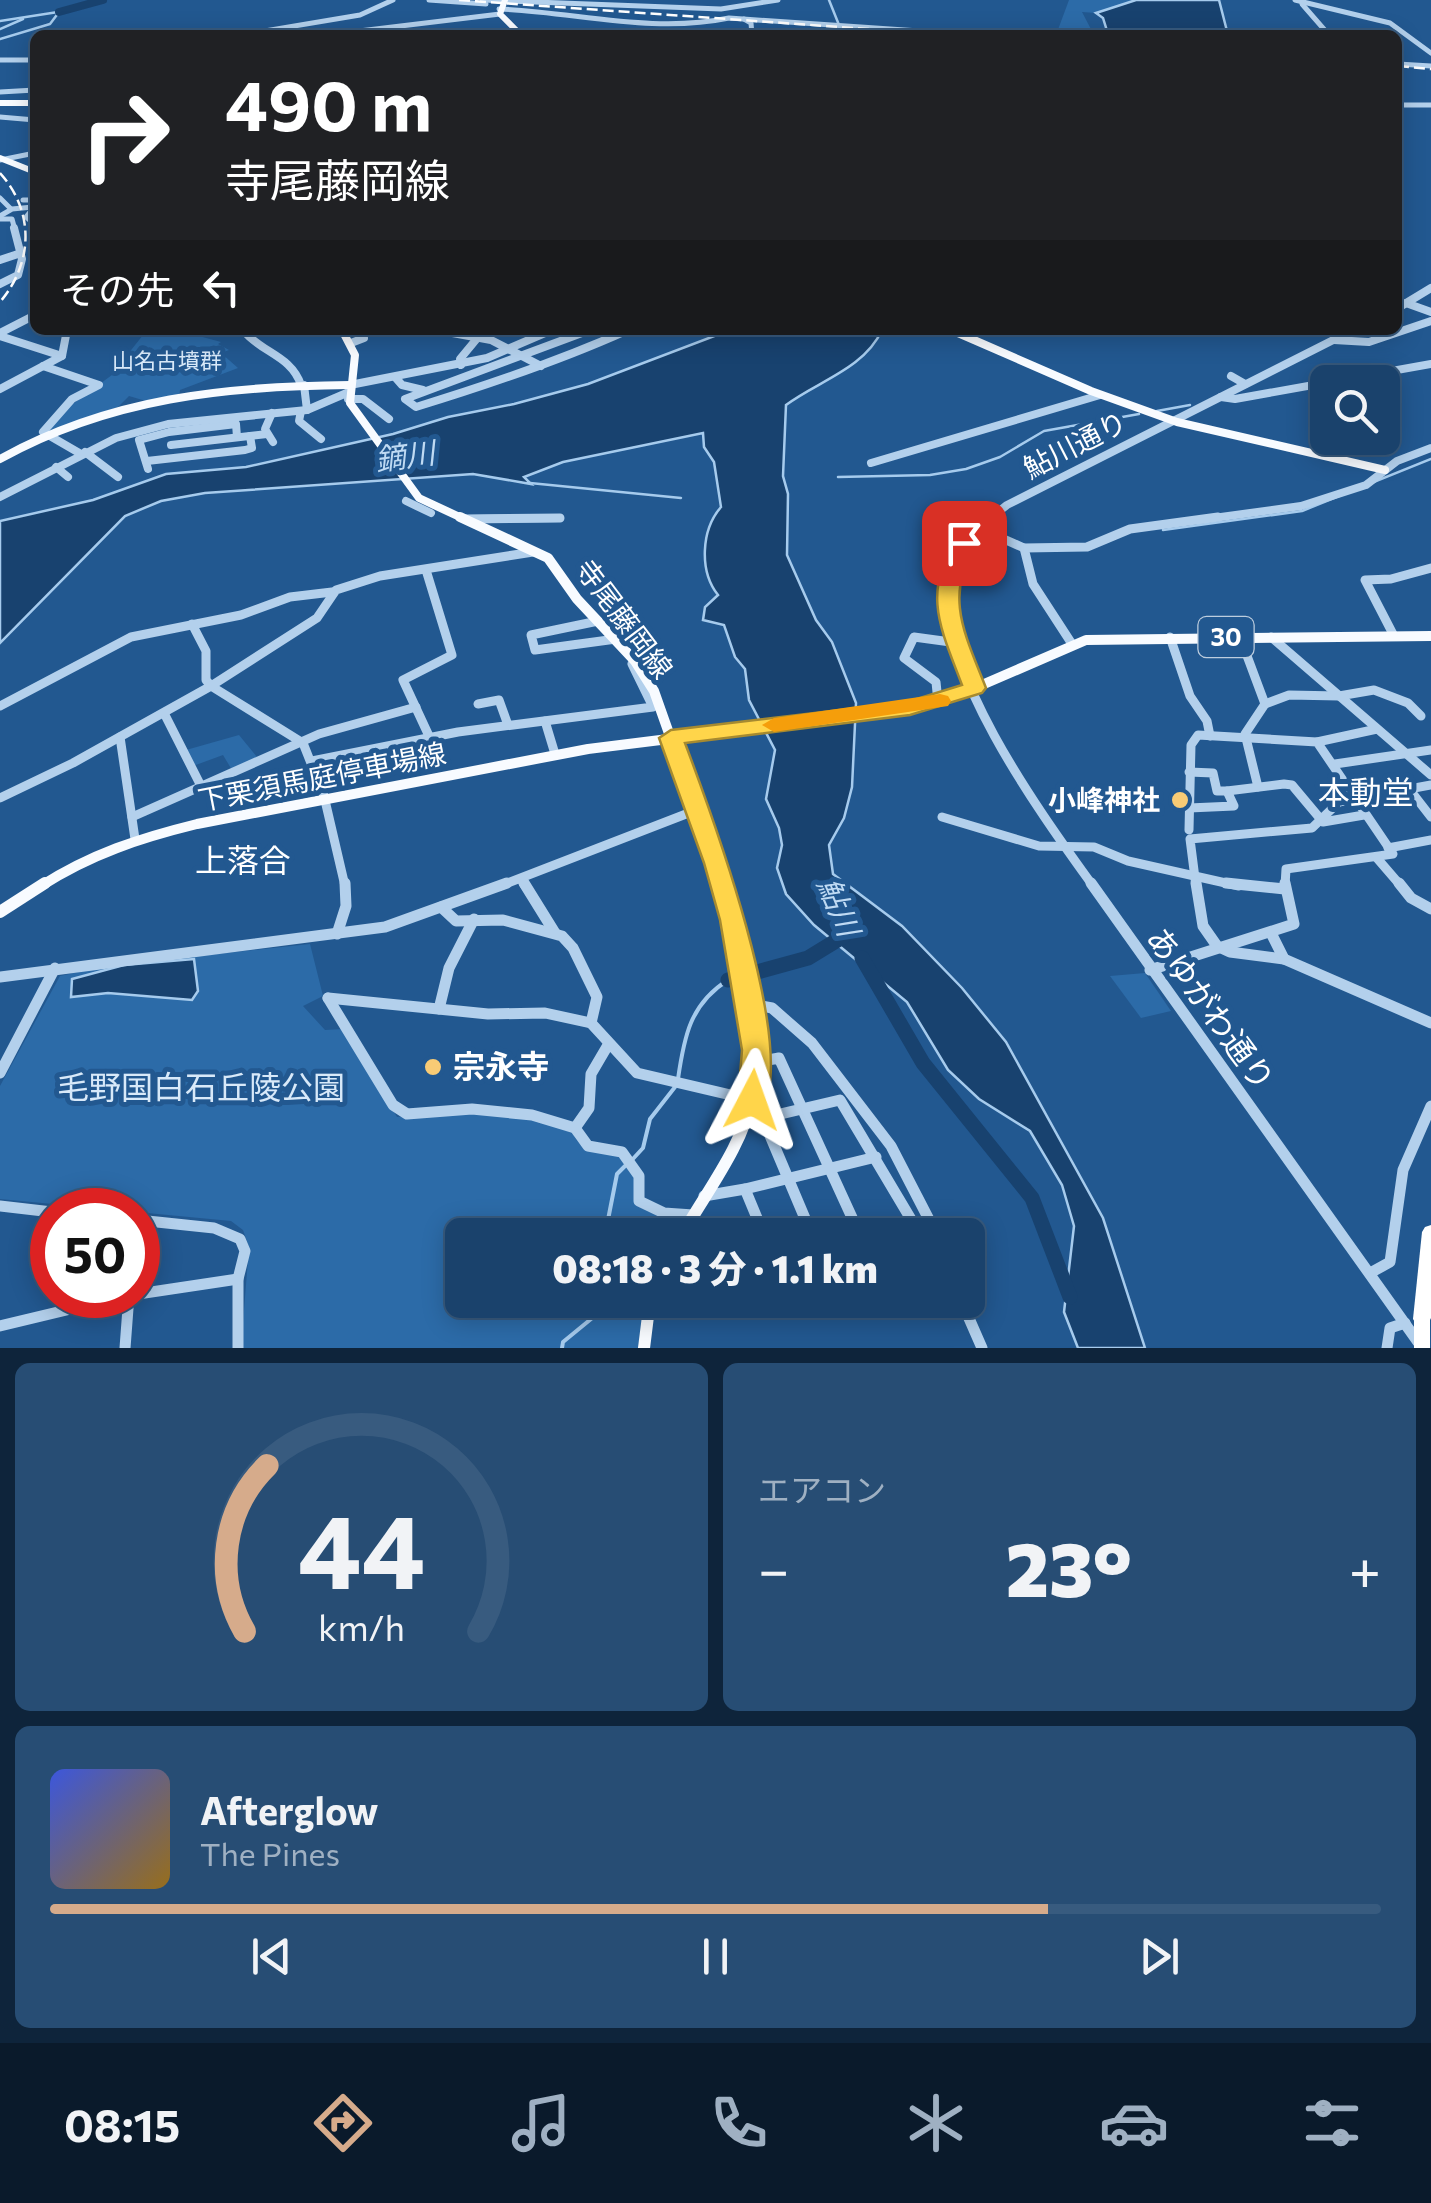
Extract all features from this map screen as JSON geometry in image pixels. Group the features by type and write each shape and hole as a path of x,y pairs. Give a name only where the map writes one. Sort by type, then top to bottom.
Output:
{"highway":[{"path":"1422,1348 1413,1321 1431,1232"}],"main road":[{"path":"502,6 518,30"},
{"path":"0,103 30,103"},
{"path":"2,159 30,170"},
{"path":"345,335 355,355 349,392 368,429 418,497"},
{"path":"962,335 1100,395 1173,421 1282,450 1385,470"},
{"path":"0,459 45,434 108,410 162,400 302,385 349,392"},
{"name":"寺尾藤岡線","path":"418,497 540,551 635,661 677,737 733,920 757,1062 747,1115 691,1218"},
{"name":"30","path":"677,737 938,702 1072,644 1106,638 1431,636"},
{"name":"下栗須馬庭停車場線","path":"0,912 79,862 136,839 555,754 677,737"},
{"path":"644,1348 648,1318"}],"street":[{"path":"271,30 360,15 393,0"},
{"path":"429,0 638,23 748,21 896,30"},
{"path":"482,0 502,6"},
{"path":"356,30 535,2 736,8 778,0"},
{"path":"1301,1 1326,30"},
{"path":"1301,1 1390,23 1400,30"},
{"path":"528,9 535,2"},
{"path":"736,8 751,30"},
{"path":"748,21 819,30"},
{"path":"1402,32 1431,53"},
{"path":"0,60 30,60"},
{"path":"1402,64 1431,66"},
{"path":"0,92 30,90"},
{"path":"1402,105 1431,106"},
{"path":"0,117 30,120"},
{"path":"2,159 30,154"},
{"path":"0,198 10,209"},
{"path":"23,200 30,203"},
{"path":"0,218 10,209 30,205"},
{"path":"0,218 12,219 21,253 18,275 0,284"},
{"path":"0,260 21,253"},
{"path":"1402,305 1431,288"},
{"path":"1402,305 1431,312"},
{"path":"0,334 30,319"},
{"path":"1402,331 1431,321"},
{"path":"0,334 62,356"},
{"path":"62,356 66,335"},
{"path":"248,335 258,346 293,364 302,385 304,410 299,420 321,439"},
{"path":"351,343 363,335"},
{"path":"461,365 460,359 480,335"},
{"path":"487,335 541,366"},
{"path":"0,497 83,454 168,428 304,410 395,377 461,365 540,335"},
{"path":"577,335 405,399 416,407 541,366 616,336"},
{"name":"鮎川通り","path":"974,688 948,611 948,576 964,543 979,528 1007,505 1344,335"},
{"path":"1334,340 1340,344 1368,342 1389,335"},
{"path":"0,389 62,356"},
{"path":"1221,396 1235,399 1431,364"},
{"path":"43,366 99,384 72,398 54,416 45,434 118,477"},
{"path":"443,368 472,390"},
{"path":"1231,376 1245,384"},
{"path":"395,377 402,385 426,390"},
{"path":"349,392 389,419"},
{"path":"870,462 1100,395"},
{"path":"162,400 173,458"},
{"path":"171,445 250,436 270,438 264,428 272,412"},
{"path":"237,437 236,424 168,428 140,440 148,465 173,458 246,450 252,447 250,436"},
{"path":"979,528 1024,548 1086,546 1130,528 1286,510 1366,484 1396,461 1428,451"},
{"path":"56,467 68,477"},
{"path":"418,497 406,501 431,513"},
{"path":"463,520 560,518"},
{"path":"1024,548 1022,555 1036,587 1072,644"},
{"path":"0,706 127,638 242,615 290,597 332,592 380,576 540,551"},
{"path":"1394,636 1365,580 1390,579 1431,568"},
{"path":"426,570 452,655 404,678 430,736"},
{"path":"0,798 211,686 317,618 328,606 332,592"},
{"path":"598,621 530,636 538,652 616,639"},
{"path":"192,624 206,651 206,680 211,686 302,741 312,761 346,890 346,906 337,934"},
{"path":"938,702 936,682 904,658 914,636 958,643"},
{"path":"1170,637 1190,696 1207,722 1210,736"},
{"path":"1240,637 1266,704"},
{"path":"1271,637 1431,775"},
{"path":"312,761 430,736 653,707 632,664 635,661"},
{"name":"あゆがわ通り","path":"974,688 1027,794 1061,846 1370,1272 1413,1321"},
{"path":"1258,787 1246,737 1266,704 1288,695 1340,696 1374,690 1408,704 1421,716"},
{"path":"478,704 499,700 508,726"},
{"path":"132,817 302,741 416,707"},
{"path":"164,713 201,786"},
{"path":"545,721 555,754"},
{"path":"1190,830 1191,744 1198,736 1317,742 1378,728"},
{"path":"120,737 136,839"},
{"path":"1150,970 1294,924 1285,889 1286,869 1393,854 1317,742"},
{"path":"1335,764 1431,750"},
{"path":"1189,772 1212,773 1217,791 1292,786 1323,822"},
{"path":"1310,808 1431,785"},
{"path":"1410,790 1431,816"},
{"path":"1189,808 1234,806 1226,791"},
{"path":"1323,822 1338,804"},
{"path":"0,978 385,927 699,810"},
{"path":"1230,952 1217,946 1203,926 1190,839 1302,830 1364,815"},
{"path":"942,818 1040,846 1094,847 1128,861 1193,877 1256,890 1285,889"},
{"path":"1388,848 1431,840"},
{"path":"1376,857 1411,898 1431,909"},
{"path":"520,878 555,933 574,948 597,997 591,1023"},
{"path":"441,907 449,918 503,920 555,933"},
{"path":"439,1009 449,968 474,919"},
{"path":"1272,934 1284,958"},
{"path":"1201,954 1230,952 1284,958 1431,1023"},
{"path":"0,1072 55,968"},
{"path":"693,1215 666,1214 639,1201 639,1176 622,1152 588,1148 574,1128 506,1107 407,1114 393,1105 328,998 488,1014 545,1012 591,1023 608,1046 620,1052 637,1073 752,1100"},
{"path":"747,1003 772,1008 812,1043 892,1146 928,1218"},
{"path":"574,1128 590,1108 591,1074 608,1046"},
{"path":"757,1062 780,1058 852,1218"},
{"path":"747,1115 763,1119 840,1100 910,1218"},
{"path":"1370,1272 1390,1262 1402,1170 1431,1106"},
{"path":"763,1119 805,1218"},
{"path":"704,1196 745,1190 876,1157"},
{"path":"745,1190 757,1218"},
{"path":"0,1206 30,1209"},
{"path":"160,1223 233,1233 240,1238 244,1251 238,1279 238,1348"},
{"path":"160,1291 238,1279"},
{"path":"0,1326 129,1295 125,1348"},
{"path":"969,1318 982,1348"},
{"path":"1387,1348 1390,1328 1413,1321"}],"green space":[{"path":"1069,0 1136,0 1096,13 1082,12 1091,30 1058,30"},
{"name":"山名古墳群","path":"143,335 192,335 221,342 218,344 229,350 221,353 238,368 180,390 179,396 146,401 129,396 118,407 47,432 55,417 135,358 128,354"},
{"path":"239,735 257,757 232,770 223,755 193,766 186,750"},
{"name":"毛野国白石丘陵公園","path":"310,944 323,996 303,1006 325,1030 344,1029 397,1117 507,1108 572,1129 584,1147 621,1153 637,1176 635,1203 689,1218 445,1218 445,1318 642,1318 638,1348 241,1348 249,1247 243,1230 231,1221 160,1214 160,1188 30,1188 30,1202 0,1199 0,1086 60,976 106,966"},
{"path":"1145,973 1171,1011 1141,1018 1110,976"}],"water":[{"path":"1136,0 1219,0 1227,30 1107,30 1103,18 1096,13"},
{"name":"鏑川","path":"717,335 879,335 852,365 786,405 783,476 788,494 787,555 816,620 832,642 856,703 852,787 844,818 829,845 833,874 902,926 962,988 1006,1042 1103,1218 1145,1348 1078,1348 1064,1312 1074,1226 1062,1185 1030,1131 979,1099 948,1070 907,1002 814,925 786,894 777,868 782,845 779,828 766,799 775,750 749,700 745,669 735,657 724,625 703,620 705,607 718,595 708,574 705,551 709,527 721,507 714,462 704,447 703,433 563,462 524,477 531,484 473,474 205,493 161,501 125,516 0,643 0,521 93,500 166,474 246,467 588,384"},
{"path":"194,959 198,991 192,1000 108,993 71,997 72,979 124,965"}],"waterway":[{"path":"59,12 103,0"},
{"path":"829,0 841,30"},
{"path":"0,21 58,12"},
{"path":"0,39 50,24 59,12"},
{"path":"0,29 23,19"},
{"path":"1157,411 1190,405"},
{"path":"838,477 930,475 966,469 1000,457 1044,431 1139,414"},
{"path":"1163,530 1302,511 1431,459"},
{"path":"530,483 681,498"},
{"path":"728,980 808,958 844,936"},
{"name":"鮎川","path":"862,958 923,1063 1032,1198 1070,1297"},
{"path":"678,1079 683,1049 697,1011 728,980"},
{"path":"631,1161 643,1148 650,1119 675,1087"},
{"path":"608,1218 617,1174 625,1166"},
{"path":"562,1348 563,1342 591,1318"}],"railway":[{"path":"459,0 882,30"},
{"path":"1402,66 1431,69"},
{"path":"0,173 19,204 26,238 19,271 0,302"}],"slow traffic":[{"path":"774,725 940,701"}],"place":[{"name":"小峰神社","path":"1180,800"},
{"name":"宗永寺","path":"433,1067"}],"district":[{"name":"本動堂","path":"1366,793"},
{"name":"上落合","path":"243,861"}],"route":[{"path":"752,1100 756,1050 733,920 699,810 671,738 910,708 974,688 950,623 946,598 948,576 964,543"}]}
